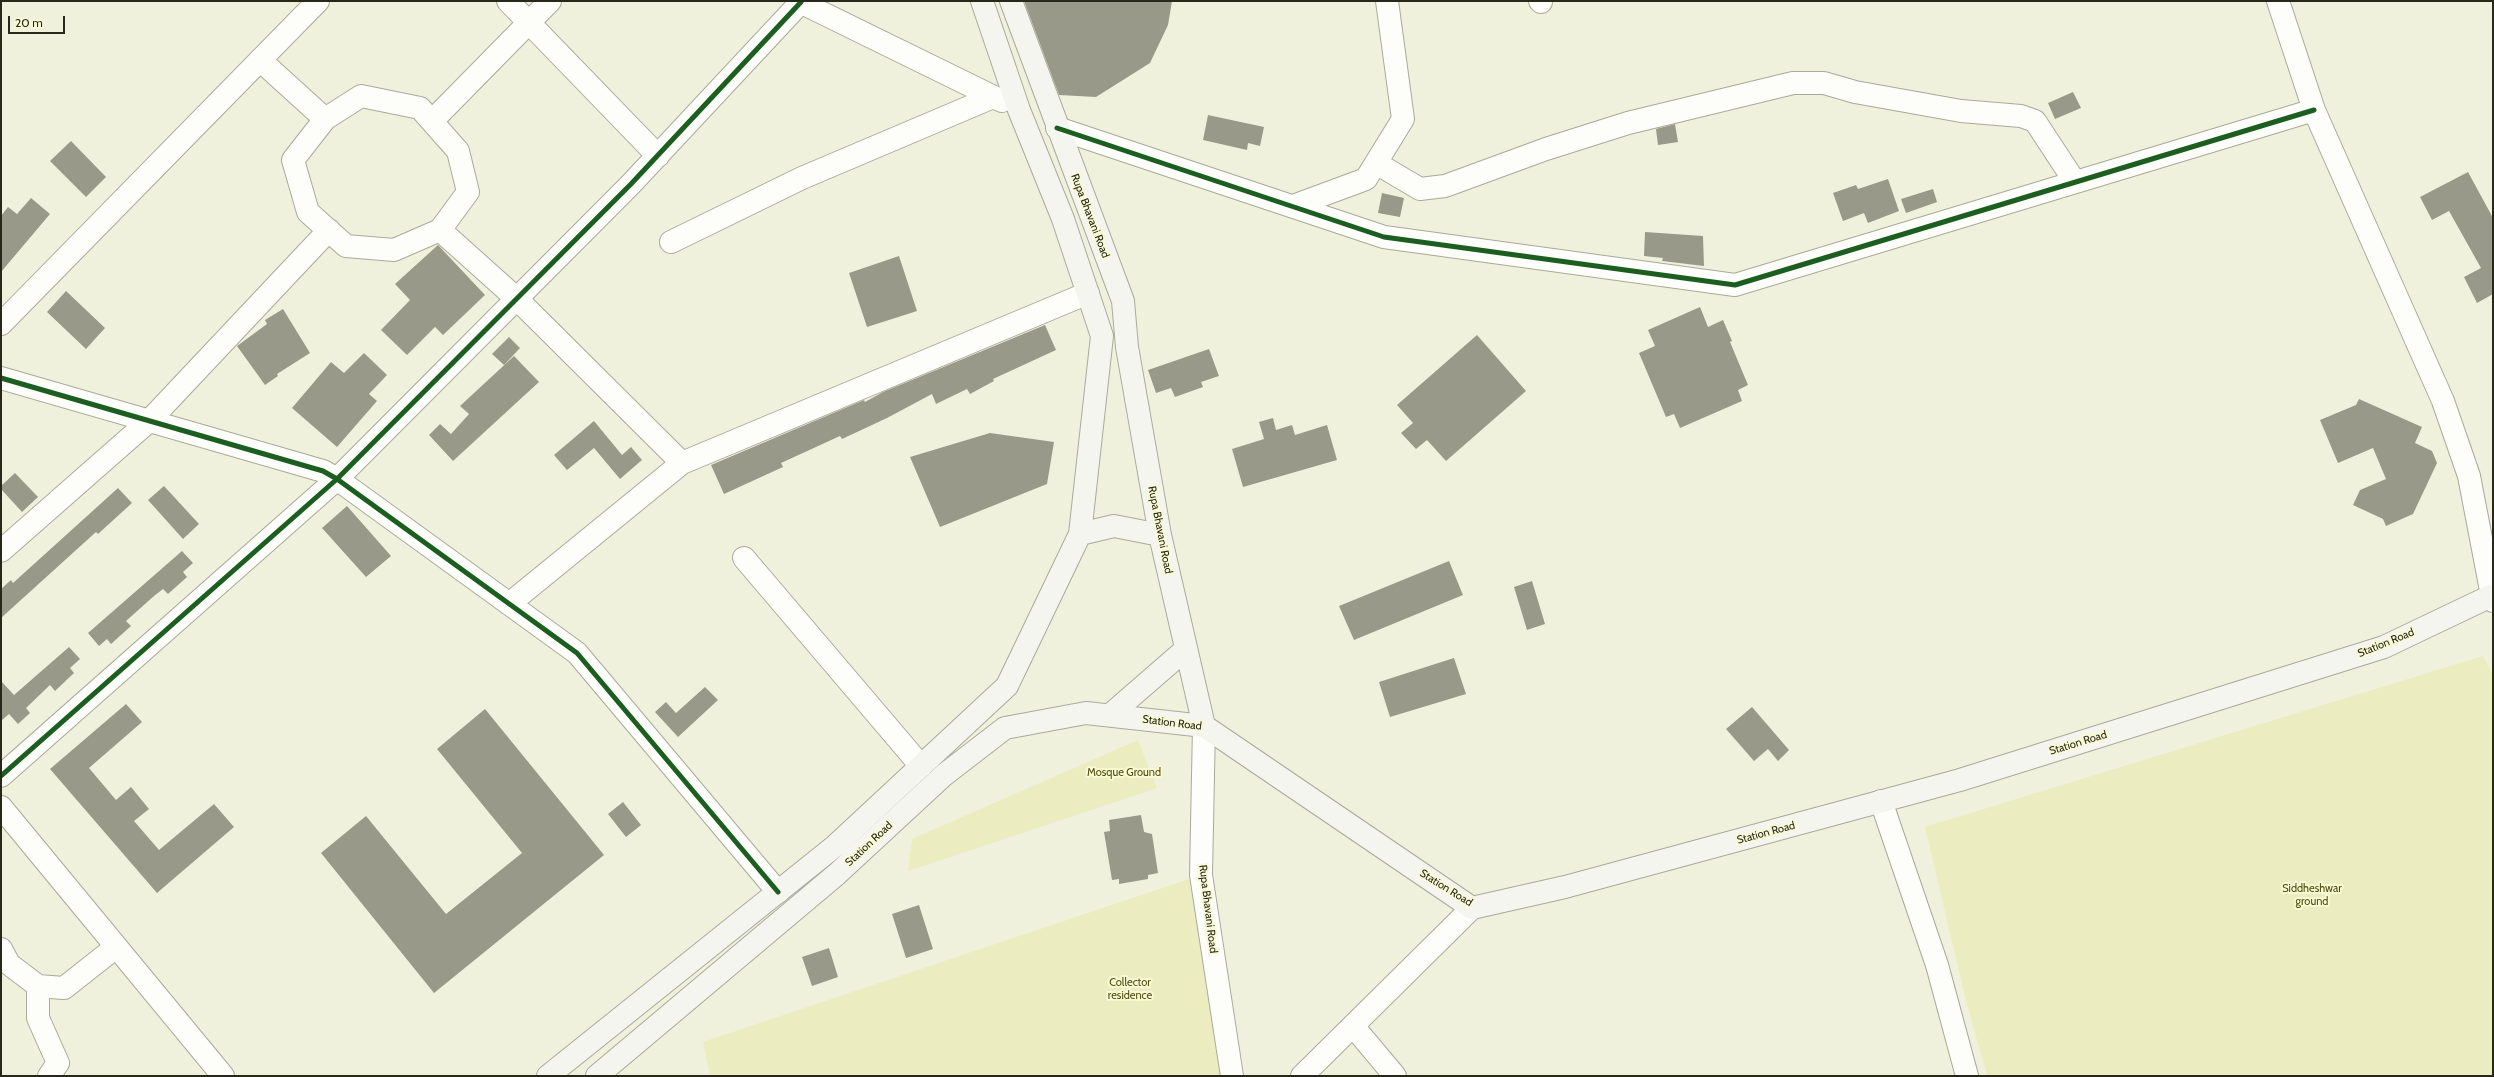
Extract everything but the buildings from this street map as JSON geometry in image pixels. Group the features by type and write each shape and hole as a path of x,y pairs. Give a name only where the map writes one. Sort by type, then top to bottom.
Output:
{"main road":[{"path":"548,1076 835,846 1007,686 1080,534 1102,336 1063,219 1019,110 982,1"},
{"name":"Rupa Bhavani Road","path":"1011,1 1057,128 1123,301 1127,347 1160,535 1204,726"},
{"path":"1080,534 1114,526 1160,535"},
{"name":"Station Road","path":"597,1076 837,874 944,775 1006,728 1086,713 1204,726 1472,908 1566,887 1960,780 2384,647 2492,598"},
{"path":"1110,715 1186,649"}],"street":[{"path":"1,324 318,1"},
{"path":"508,1 658,156"},
{"path":"432,121 550,1"},
{"path":"1293,206 1366,179 1403,119 1387,1"},
{"path":"2278,1 2314,110 2443,401 2469,476 2492,598"},
{"path":"1,776 337,479 658,156 800,2 1019,110"},
{"path":"260,60 325,119"},
{"path":"1376,163 1420,189 1445,186 1546,149 1628,123 1793,83 1824,83 1878,96 1961,111 2021,116 2035,121 2075,182"},
{"path":"361,96 420,108 432,121 458,151 468,192 440,230 394,250 346,246 308,212 293,160 325,119 361,96"},
{"path":"672,242 802,178 994,97"},
{"path":"1057,128 1384,237 1735,285 2314,110"},
{"path":"1,551 149,421 329,230"},
{"path":"440,230 517,299 682,463"},
{"path":"510,604 682,463 1088,293"},
{"path":"1,378 323,471 337,479 577,652 778,892"},
{"path":"744,558 921,766"},
{"name":"Rupa Bhavani Road","path":"1204,726 1201,875 1232,1076"},
{"path":"1881,802 1937,965 1967,1076"},
{"path":"1,807 223,1076"},
{"path":"1302,1076 1472,908"},
{"path":"1,950 9,964 38,986 64,988 116,947"},
{"path":"38,986 38,1018 58,1063 50,1076"},
{"path":"1353,1026 1395,1076"}],"green space":[{"name":"Siddheshwar ground","path":"2483,656 2493,675 2493,1076 1987,1076 1965,997 1925,827"},
{"name":"Mosque Ground","path":"1138,740 1157,788 908,871 912,839"},
{"name":"Collector residence","path":"1201,875 1228,1076 710,1076 703,1042"}],"cycle path":[{"path":"1,776 337,479 631,184 801,2"},
{"path":"1057,128 1384,237 1735,285 2314,110"},
{"path":"1,378 323,471 337,479 577,653 778,892"}]}
